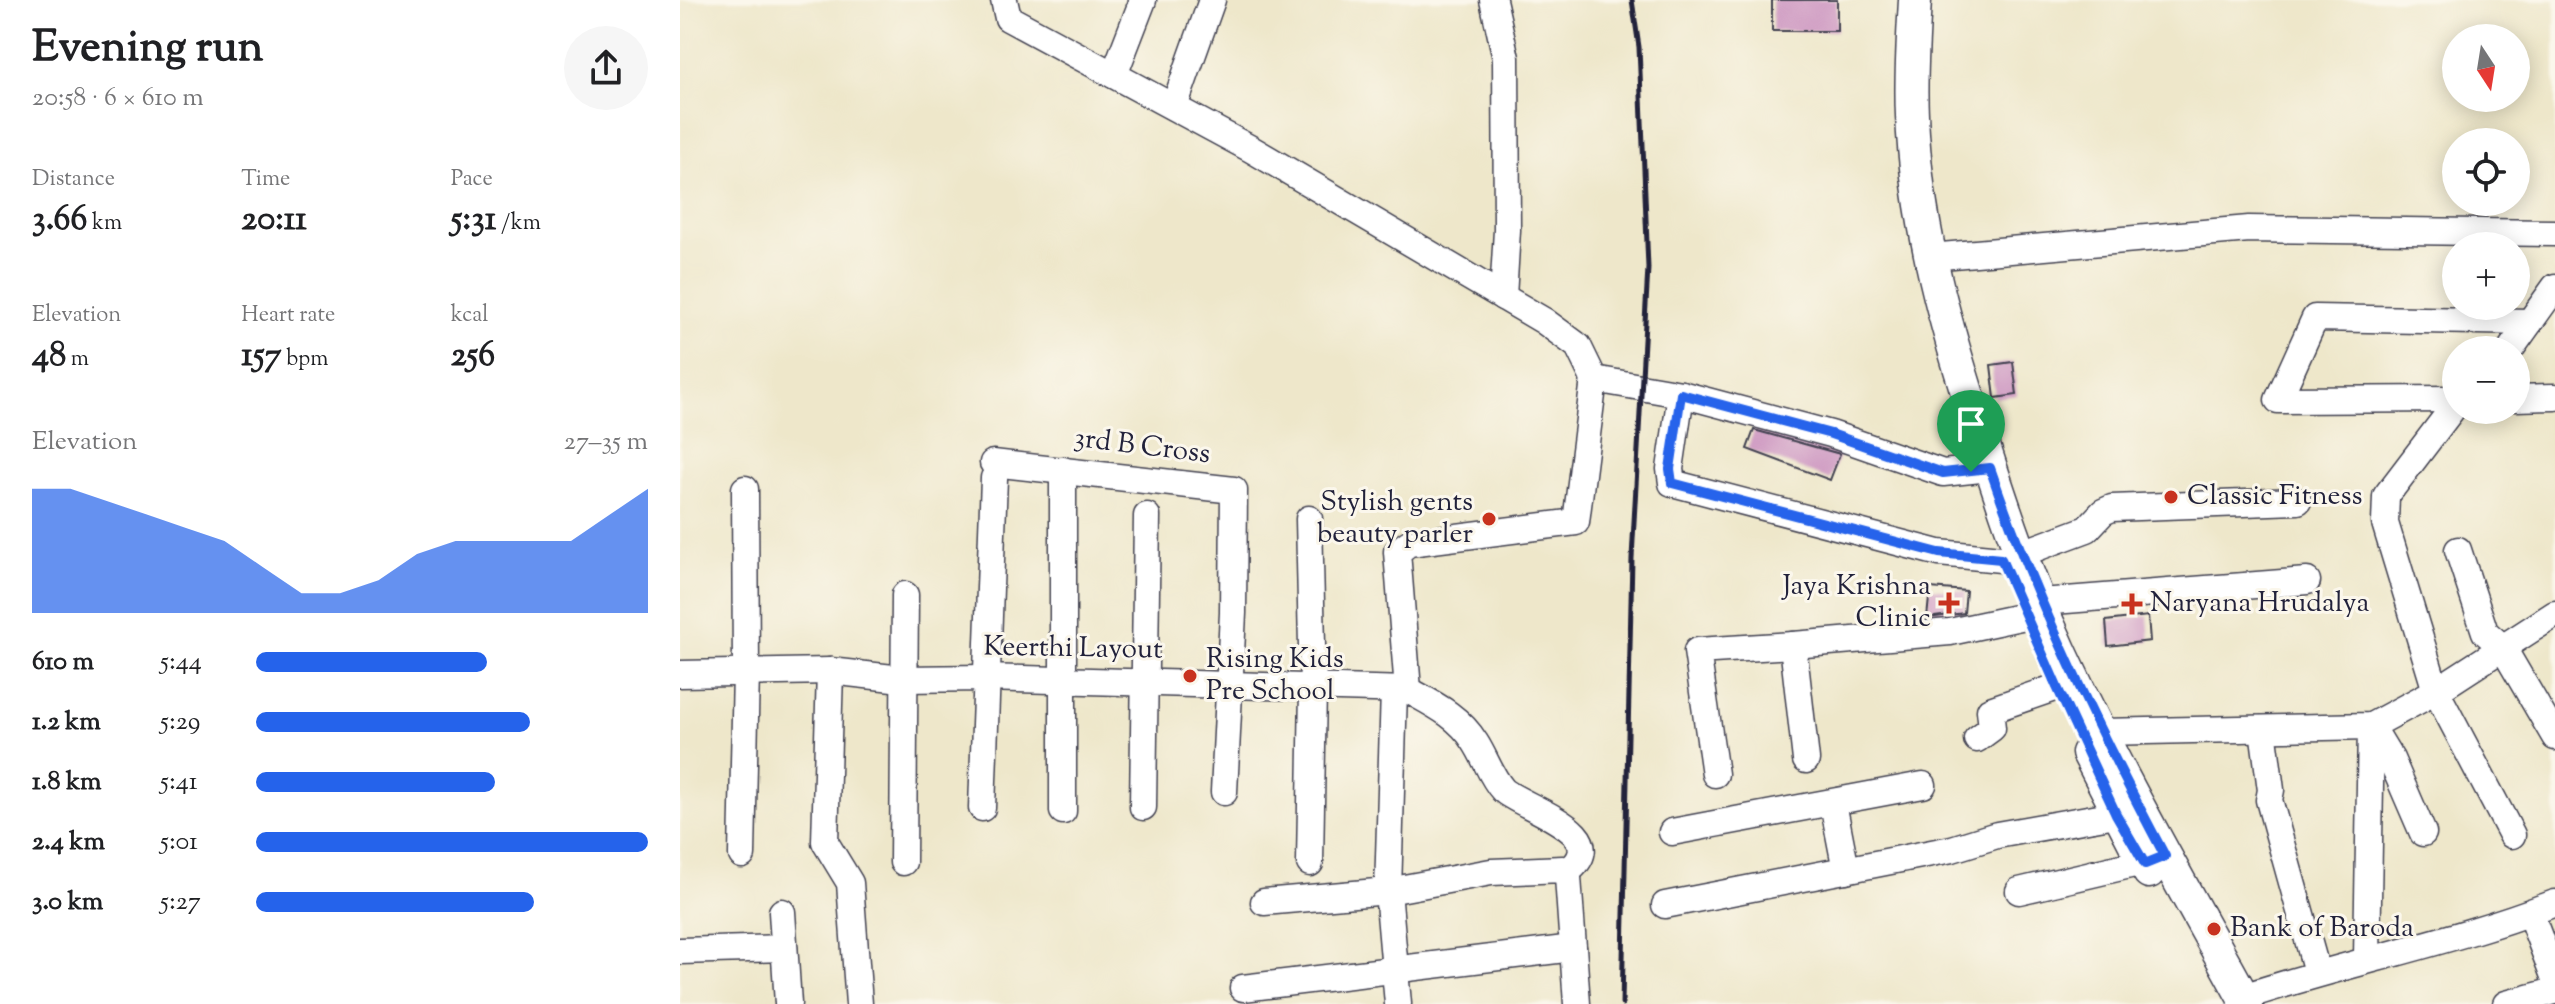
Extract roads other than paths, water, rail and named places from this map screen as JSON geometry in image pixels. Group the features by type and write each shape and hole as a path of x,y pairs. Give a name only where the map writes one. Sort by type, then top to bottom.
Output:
{"main road":[{"path":"1895,0 1896,107 1903,197 1936,346 2010,556 2033,609 2057,687 2116,814 2155,860"},
{"path":"1915,0 1912,116 1930,257 1981,470"},
{"path":"2033,609 2059,649 2101,732 2155,860 2238,1002"}],"street":[{"path":"1004,0 1008,18 1174,107 1503,297 1578,346 1594,379 1576,522 1409,543 1397,552 1401,690 1388,891 1398,1004"},
{"path":"1114,75 1143,0"},
{"path":"1174,107 1212,0"},
{"path":"1493,0 1506,58 1507,230 1503,297"},
{"path":"1930,257 2249,229 2555,233"},
{"path":"2520,336 2555,287"},
{"path":"2442,401 2278,400 2315,318 2530,322"},
{"path":"1594,379 1681,394 1831,434 1943,473 1981,470"},
{"path":"1681,394 1670,469 1672,483 1939,553 2010,556 2087,529 2103,512 2112,508 2298,501"},
{"path":"2530,398 2555,397"},
{"path":"2442,420 2386,496 2384,510 2436,691 2512,835"},
{"name":"3rd B Cross","path":"985,678 993,470 1063,470 1234,490 1230,684"},
{"path":"1063,470 1063,811"},
{"path":"742,855 746,671 745,489"},
{"path":"1143,807 1147,516"},
{"path":"1309,519 1313,688 1310,863"},
{"path":"2458,550 2485,632 2503,648 2555,737"},
{"path":"1715,774 1697,651 1950,632 2033,609 2307,581"},
{"path":"903,862 905,595"},
{"path":"2101,732 2371,726 2436,691 2555,614"},
{"path":"1793,645 1806,760"},
{"path":"830,671 825,842 850,883 859,1004"},
{"name":"Keerthi Layout","path":"680,674 830,671 902,679 985,678 1401,690"},
{"path":"982,808 985,678"},
{"path":"1224,792 1230,684"},
{"path":"1977,739 1992,728 1990,710 1999,704 2057,687"},
{"path":"1264,902 1388,891 1491,872 1567,872 1576,865 1580,848 1574,833 1561,819 1526,807 1507,794 1474,739 1452,715 1401,690"},
{"path":"2371,726 2391,759 2423,833"},
{"path":"2367,958 2371,726"},
{"path":"2263,729 2271,790 2269,800 2317,972"},
{"path":"1672,832 1923,785"},
{"path":"1833,803 1846,870"},
{"path":"1665,905 1952,849 1997,835 2116,814"},
{"path":"2019,891 2155,860"},
{"path":"1567,872 1577,1004"},
{"path":"2238,1002 2317,972 2530,913 2555,903"},
{"path":"782,912 788,1004"},
{"path":"2530,913 2555,979"},
{"path":"680,951 784,948"},
{"path":"1243,988 1393,967 1573,948"},
{"path":"2506,1004 2555,991"}],"railway":[{"path":"1622,1004 1632,558 1648,268 1639,47 1632,0"}],"place":[{"name":"Classic Fitness","path":"2171,497"},
{"name":"Stylish gents beauty parler","path":"1489,519"},
{"name":"Jaya Krishna Clinic","path":"1949,603"},
{"name":"Naryana Hrudalya","path":"2132,604"},
{"name":"Rising Kids Pre School","path":"1190,676"},
{"name":"Bank of Baroda","path":"2214,929"}]}
